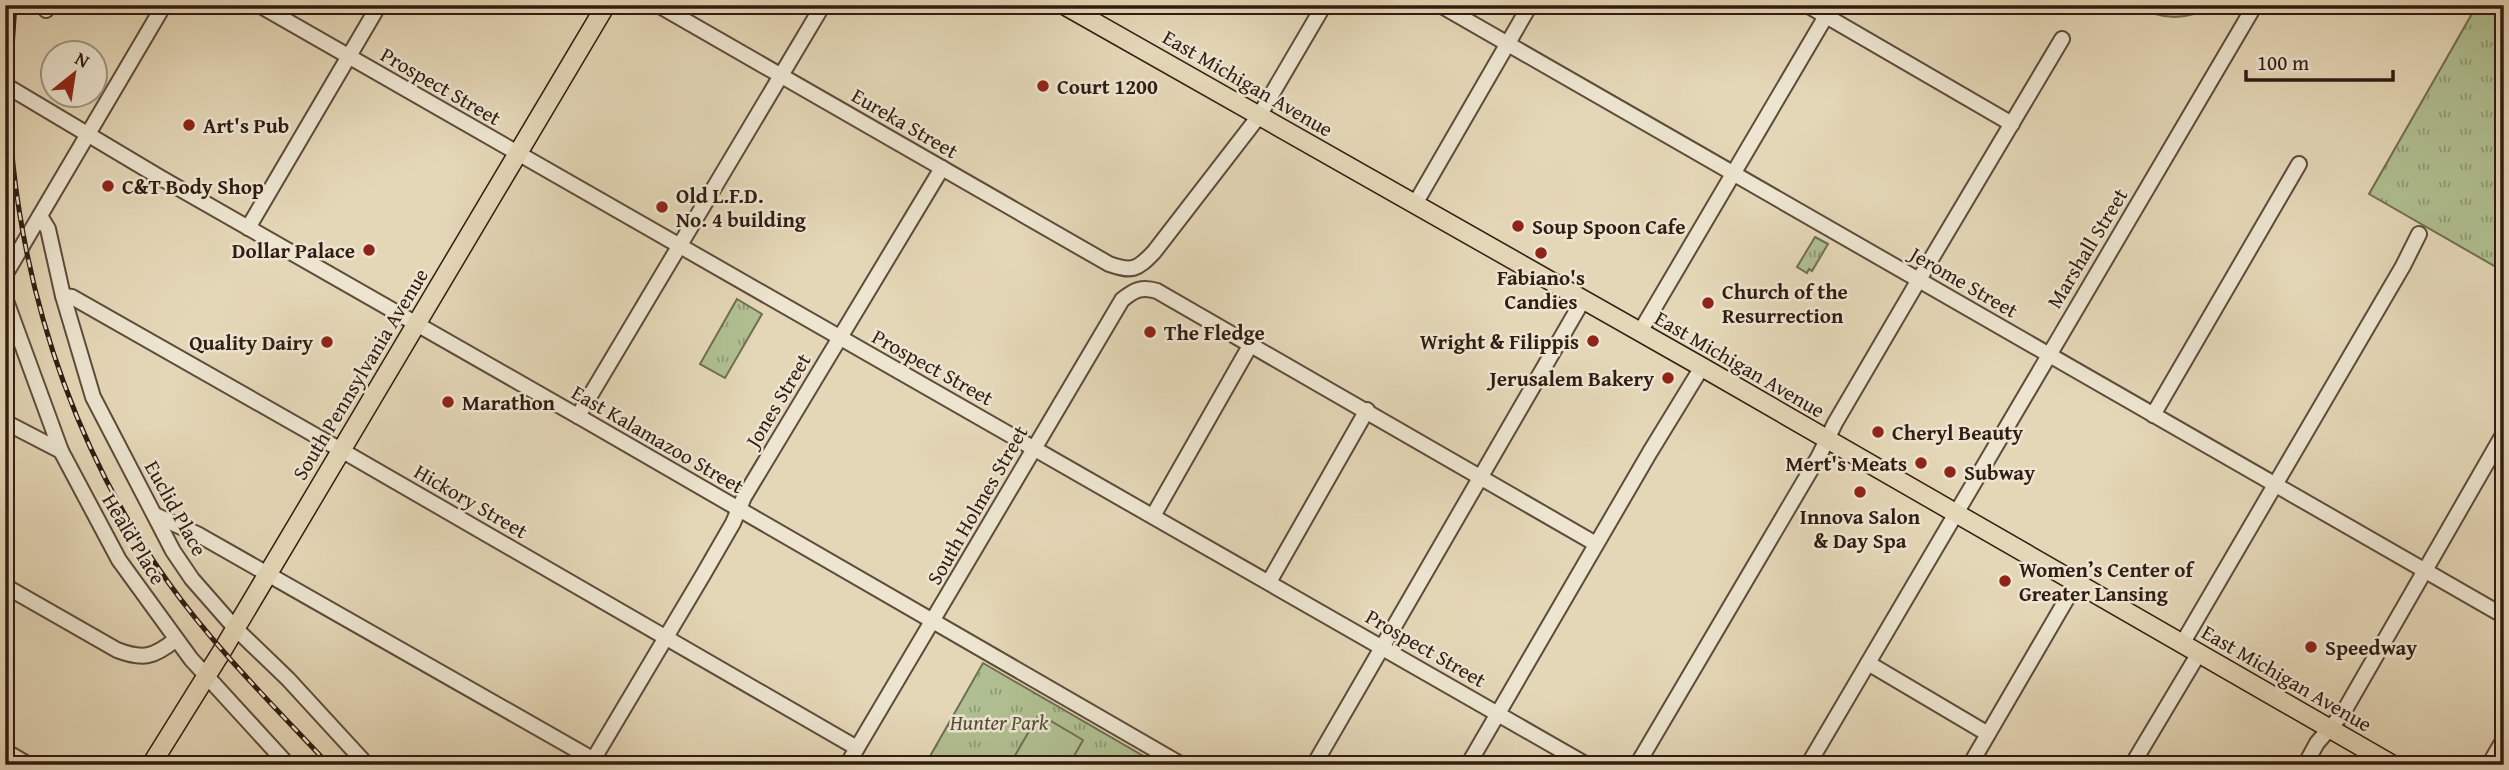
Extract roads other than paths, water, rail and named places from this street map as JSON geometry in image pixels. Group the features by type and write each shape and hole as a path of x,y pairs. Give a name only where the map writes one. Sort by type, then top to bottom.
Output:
{"main road":[{"name":"South Pennsylvania Avenue","path":"151,765 606,5"},
{"name":"East Michigan Avenue","path":"1064,5 1702,367 2393,765"}],"street":[{"path":"5,275 164,5"},
{"name":"Prospect Street","path":"259,5 1587,765"},
{"path":"248,228 379,5"},
{"name":"Eureka Street","path":"658,5 1109,264 1125,270 1141,265 1154,252 1259,116"},
{"path":"578,416 823,5"},
{"path":"1259,116 1324,5"},
{"name":"Jerome Street","path":"1440,5 2504,616"},
{"path":"1415,204 1531,5"},
{"path":"1807,5 2012,124"},
{"name":"Marshall Street","path":"1808,765 2255,5"},
{"path":"1640,332 1826,16"},
{"path":"1637,765 2062,39"},
{"name":"East Kalamazoo Street","path":"5,85 248,228 1182,765"},
{"path":"2153,415 2298,164"},
{"name":"Jones Street","path":"595,763 665,637 721,544 744,496 942,168"},
{"name":"Euclid Place","path":"40,216 48,229 63,296 93,397 173,551 192,579 235,628 288,679 368,765"},
{"path":"2182,644 2403,266 2419,234"},
{"name":"South Holmes Street","path":"846,765 1122,300 1139,288 1157,290 1251,344"},
{"name":"Hickory Street","path":"63,296 72,297 341,450 857,748"},
{"name":"Heald Place","path":"5,298 61,451 119,559 175,640 288,765"},
{"path":"1314,765 1583,300"},
{"path":"1153,516 1251,344 1596,544"},
{"path":"1468,765 1702,367"},
{"path":"1269,582 1367,410"},
{"path":"5,422 61,451"},
{"path":"2305,765 2317,743 2343,713 2504,433"},
{"path":"157,516 188,529 595,763"},
{"path":"1970,765 2076,583"},
{"path":"5,586 132,656 157,653 175,640"},
{"path":"2132,765 2199,653"},
{"path":"1868,663 1988,734"},
{"path":"2489,765 2504,739"},
{"path":"5,751 29,765"}],"railway":[{"path":"15,5 11,124 13,164 21,220 46,330 85,435 109,486 168,582 225,653 329,765"}],"place":[{"name":"Court 1200","path":"1043,86"},
{"name":"Art's Pub","path":"189,125"},
{"name":"C&T Body Shop","path":"108,186"},
{"name":"Old L.F.D. No. 4 building","path":"662,207"},
{"name":"Soup Spoon Cafe","path":"1518,226"},
{"name":"Dollar Palace","path":"369,250"},
{"name":"Fabiano's Candies","path":"1541,253"},
{"name":"Church of the Resurrection","path":"1708,303"},
{"name":"The Fledge","path":"1150,332"},
{"name":"Wright & Filippis","path":"1593,341"},
{"name":"Quality Dairy","path":"327,342"},
{"name":"Jerusalem Bakery","path":"1668,378"},
{"name":"Marathon","path":"448,402"},
{"name":"Cheryl Beauty","path":"1878,432"},
{"name":"Mert's Meats","path":"1921,463"},
{"name":"Subway","path":"1950,472"},
{"name":"Innova Salon & Day Spa","path":"1860,492"},
{"name":"Women’s Center of Greater Lansing","path":"2005,581"},
{"name":"Speedway","path":"2311,647"}],"park label":[{"name":"Hunter Park","path":"999,722"}]}
